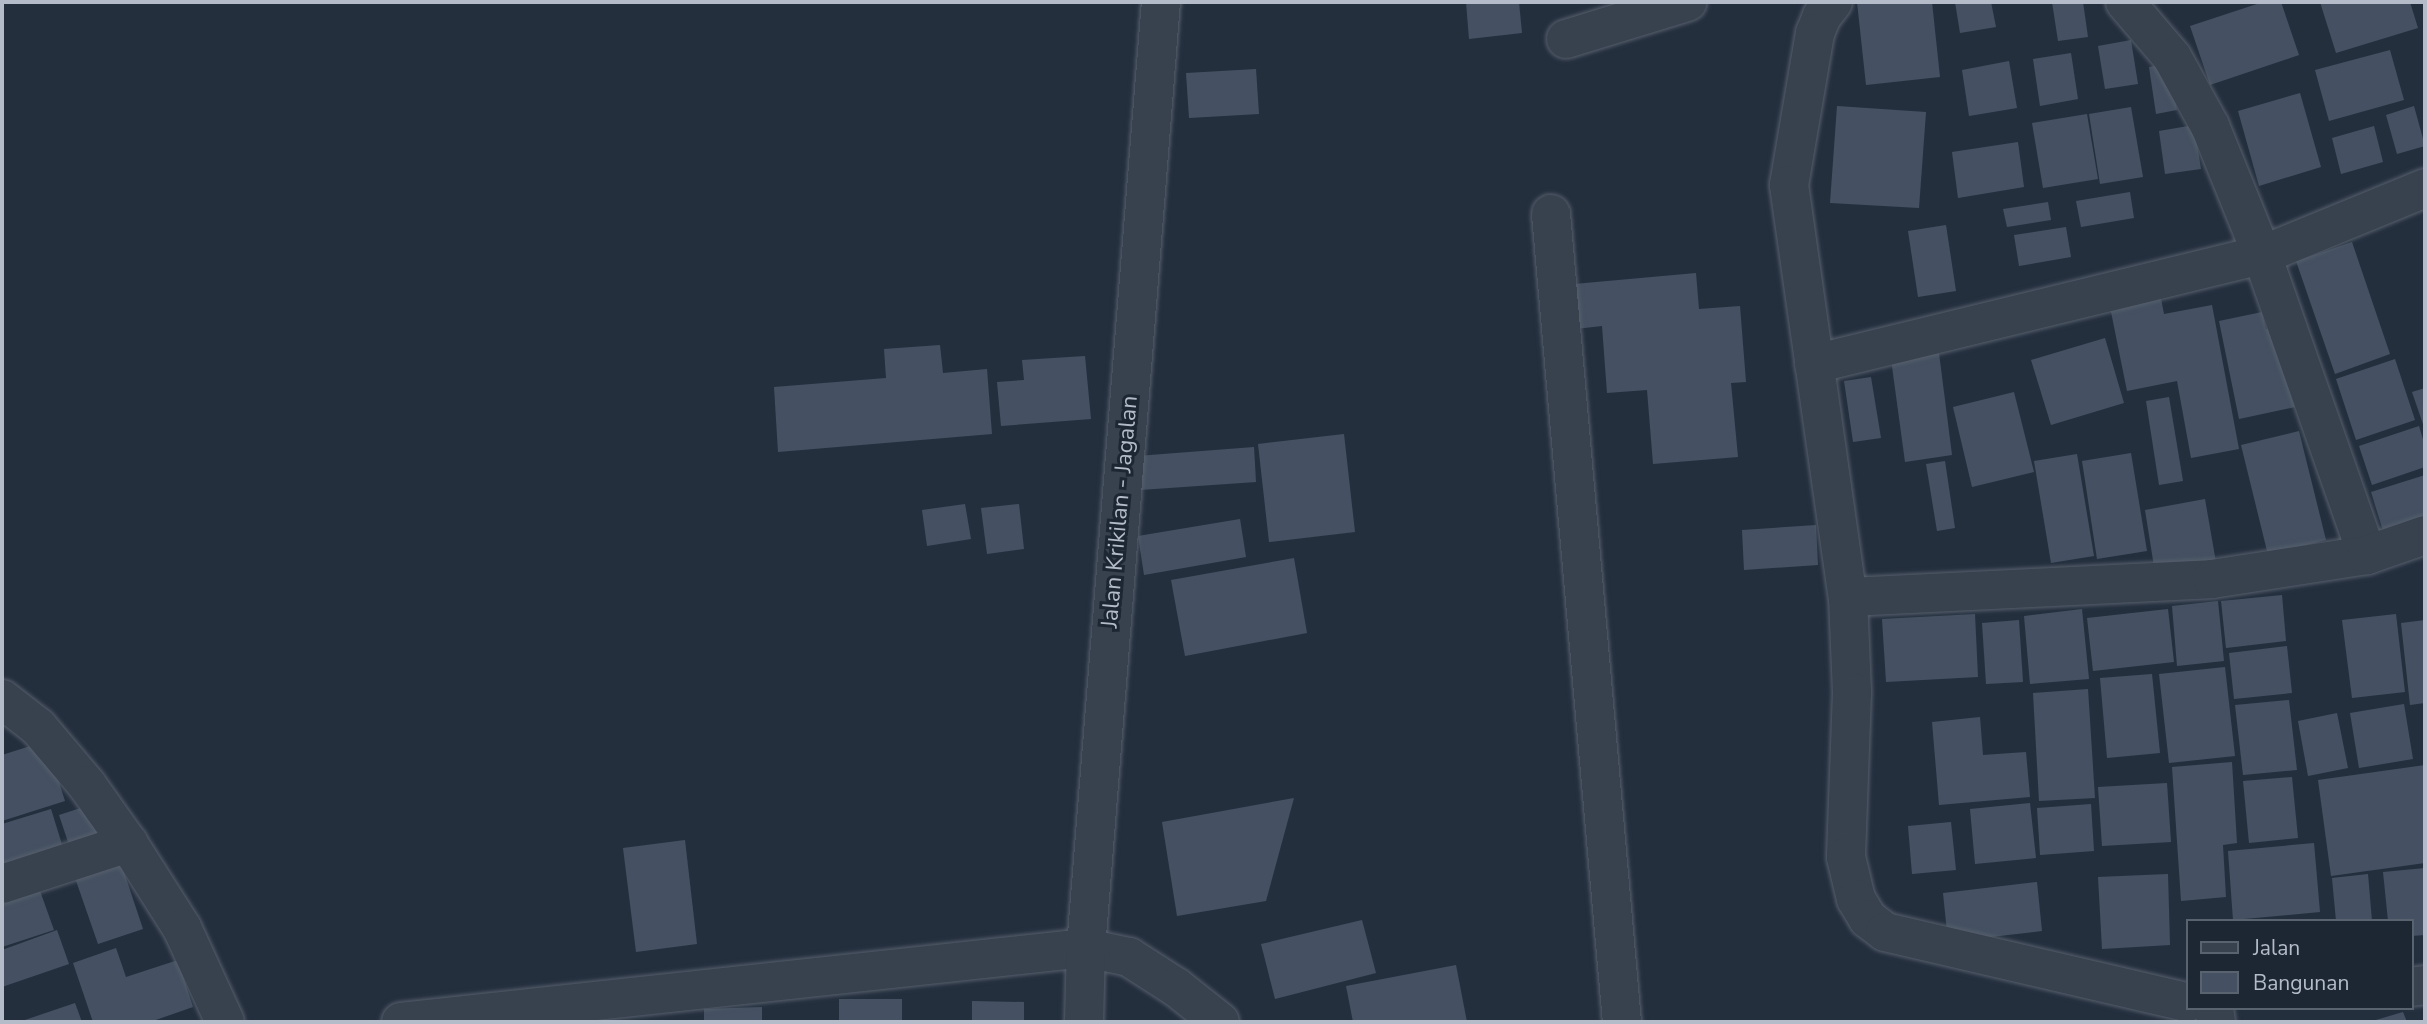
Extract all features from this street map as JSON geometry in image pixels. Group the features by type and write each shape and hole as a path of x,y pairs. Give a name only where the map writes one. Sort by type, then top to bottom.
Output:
{"street":[{"name":"Jalan Krikilan - Jagalan","path":"1084,1022 1086,948 1161,2"},
{"path":"1566,39 1687,2"},
{"path":"1833,2 1822,16 1815,33 1789,185 1848,597 1852,692 1846,857 1856,899 1868,919 1885,932 2186,1004"},
{"path":"2125,2 2172,57 2210,126 2263,255 2367,555"},
{"path":"1814,363 2263,255 2425,188"},
{"path":"1550,214 1622,1022"},
{"path":"1848,597 2212,579 2367,555 2425,535"},
{"path":"2,699 38,727 87,785 128,843 182,928 225,1022"},
{"path":"2,884 128,843"},
{"path":"401,1022 1086,948 1129,957 1176,987 1220,1022"}],"building":[{"path":"1466,2 1519,2 1522,33 1469,39"},
{"path":"1857,2 1932,2 1940,77 1866,85"},
{"path":"1955,2 1991,2 1996,27 1960,33"},
{"path":"2052,2 2083,2 2088,37 2058,41"},
{"path":"2263,2 2281,2 2299,55 2210,85 2190,26"},
{"path":"2320,2 2410,2 2418,28 2336,53"},
{"path":"2131,40 2138,84 2105,89 2098,46"},
{"path":"2390,50 2404,100 2329,121 2315,70"},
{"path":"2071,53 2078,99 2040,106 2033,59"},
{"path":"2009,61 2017,108 1969,116 1962,70"},
{"path":"2170,63 2177,110 2156,114 2149,67"},
{"path":"1256,69 1259,114 1189,118 1186,73"},
{"path":"2300,93 2321,167 2259,186 2238,111"},
{"path":"1837,106 1926,112 1919,208 1830,203"},
{"path":"2414,106 2425,146 2397,154 2386,115"},
{"path":"2131,107 2143,177 2100,184 2089,114"},
{"path":"2087,114 2098,179 2043,188 2032,123"},
{"path":"2194,125 2201,169 2165,174 2159,131"},
{"path":"2374,126 2383,162 2341,174 2332,138"},
{"path":"2018,142 2024,187 1958,198 1952,152"},
{"path":"2130,192 2134,218 2081,227 2076,201"},
{"path":"2048,202 2051,220 2007,227 2003,209"},
{"path":"1946,225 1956,291 1918,297 1908,231"},
{"path":"2066,227 2071,257 2019,266 2014,235"},
{"path":"2352,242 2390,354 2335,374 2296,261"},
{"path":"1696,273 1699,309 1740,306 1746,382 1731,383 1738,457 1653,464 1647,390 1607,393 1602,326 1567,330 1563,285"},
{"path":"2159,288 2164,314 2212,305 2239,449 2191,458 2177,381 2127,391 2108,297"},
{"path":"2262,312 2266,329 2282,326 2305,405 2239,419 2219,321"},
{"path":"2105,338 2124,403 2051,425 2031,360"},
{"path":"940,345 943,373 987,369 992,434 778,452 774,387 886,378 884,349"},
{"path":"1939,353 1952,455 1905,462 1891,359"},
{"path":"1085,356 1091,419 1001,426 997,382 1024,380 1022,360"},
{"path":"2395,359 2415,420 2356,440 2336,379"},
{"path":"1871,377 1881,438 1853,442 1844,381"},
{"path":"2425,388 2425,430 2412,392"},
{"path":"2014,392 2034,472 1972,487 1953,407"},
{"path":"2169,397 2183,481 2159,485 2146,401"},
{"path":"2419,426 2425,446 2425,467 2372,485 2359,446"},
{"path":"2299,431 2326,540 2268,555 2241,445"},
{"path":"1344,434 1355,532 1269,542 1258,444"},
{"path":"1254,447 1256,482 1140,490 1137,456"},
{"path":"2131,453 2147,551 2097,559 2082,461"},
{"path":"2077,454 2094,556 2051,563 2034,461"},
{"path":"1945,461 1955,528 1937,531 1926,464"},
{"path":"2425,475 2425,521 2384,534 2371,492"},
{"path":"2205,499 2217,568 2156,579 2145,510"},
{"path":"965,504 971,539 927,546 922,510"},
{"path":"1019,504 1024,549 987,554 981,508"},
{"path":"1240,519 1246,557 1144,575 1138,536"},
{"path":"1816,525 1818,565 1744,570 1742,530"},
{"path":"1294,558 1307,633 1185,656 1171,580"},
{"path":"2282,595 2286,641 2226,648 2221,601"},
{"path":"2218,601 2224,661 2177,666 2172,606"},
{"path":"2082,609 2089,679 2030,684 2024,616"},
{"path":"2168,609 2174,662 2093,671 2087,618"},
{"path":"1975,614 1978,677 1886,682 1882,619"},
{"path":"2396,614 2405,692 2352,698 2342,620"},
{"path":"2019,620 2023,682 1986,684 1982,623"},
{"path":"2425,620 2425,703 2410,705 2401,623"},
{"path":"2287,646 2292,693 2234,699 2229,653"},
{"path":"2225,667 2235,756 2169,763 2159,674"},
{"path":"2152,674 2160,753 2107,758 2100,678"},
{"path":"2088,689 2095,798 2039,801 2033,693"},
{"path":"2289,700 2297,770 2243,775 2235,705"},
{"path":"2404,704 2413,759 2359,768 2350,713"},
{"path":"2337,713 2348,768 2308,776 2298,721"},
{"path":"1980,717 1983,755 2026,752 2030,797 1939,805 1932,722"},
{"path":"46,741 65,801 2,821 2,755"},
{"path":"2232,762 2237,843 2223,845 2226,897 2181,901 2172,767"},
{"path":"2425,765 2425,863 2331,876 2318,780"},
{"path":"2292,777 2298,838 2249,843 2243,781"},
{"path":"2167,783 2171,842 2102,846 2098,787"},
{"path":"1294,798 1266,901 1177,916 1162,822"},
{"path":"2030,803 2036,858 1975,864 1970,809"},
{"path":"93,804 104,838 70,848 59,815"},
{"path":"2091,804 2094,851 2040,855 2037,808"},
{"path":"51,809 64,851 6,869 2,856 2,824"},
{"path":"1951,822 1956,870 1912,874 1908,826"},
{"path":"685,840 697,944 636,952 623,848"},
{"path":"2314,843 2320,912 2233,919 2228,851"},
{"path":"120,860 143,929 98,944 74,875"},
{"path":"2425,868 2425,935 2413,936 2413,919 2388,919 2383,872"},
{"path":"2168,874 2170,945 2102,949 2098,877"},
{"path":"2368,874 2372,919 2336,919 2332,878"},
{"path":"2037,882 2042,931 1948,942 1943,893"},
{"path":"39,888 54,930 2,947 2,901"},
{"path":"1362,920 1376,973 1275,999 1261,944"},
{"path":"57,930 69,964 2,987 2,950"},
{"path":"116,948 126,977 178,960 193,1007 150,1022 93,1022 73,963"},
{"path":"1456,965 1467,1022 1353,1022 1346,986"},
{"path":"839,999 902,999 902,1022 839,1022"},
{"path":"972,1001 1024,1002 1024,1022 972,1022"},
{"path":"75,1003 82,1022 19,1022"},
{"path":"762,1007 762,1022 704,1022 704,1009"},
{"path":"2403,1012 2407,1022 2369,1022"}]}
